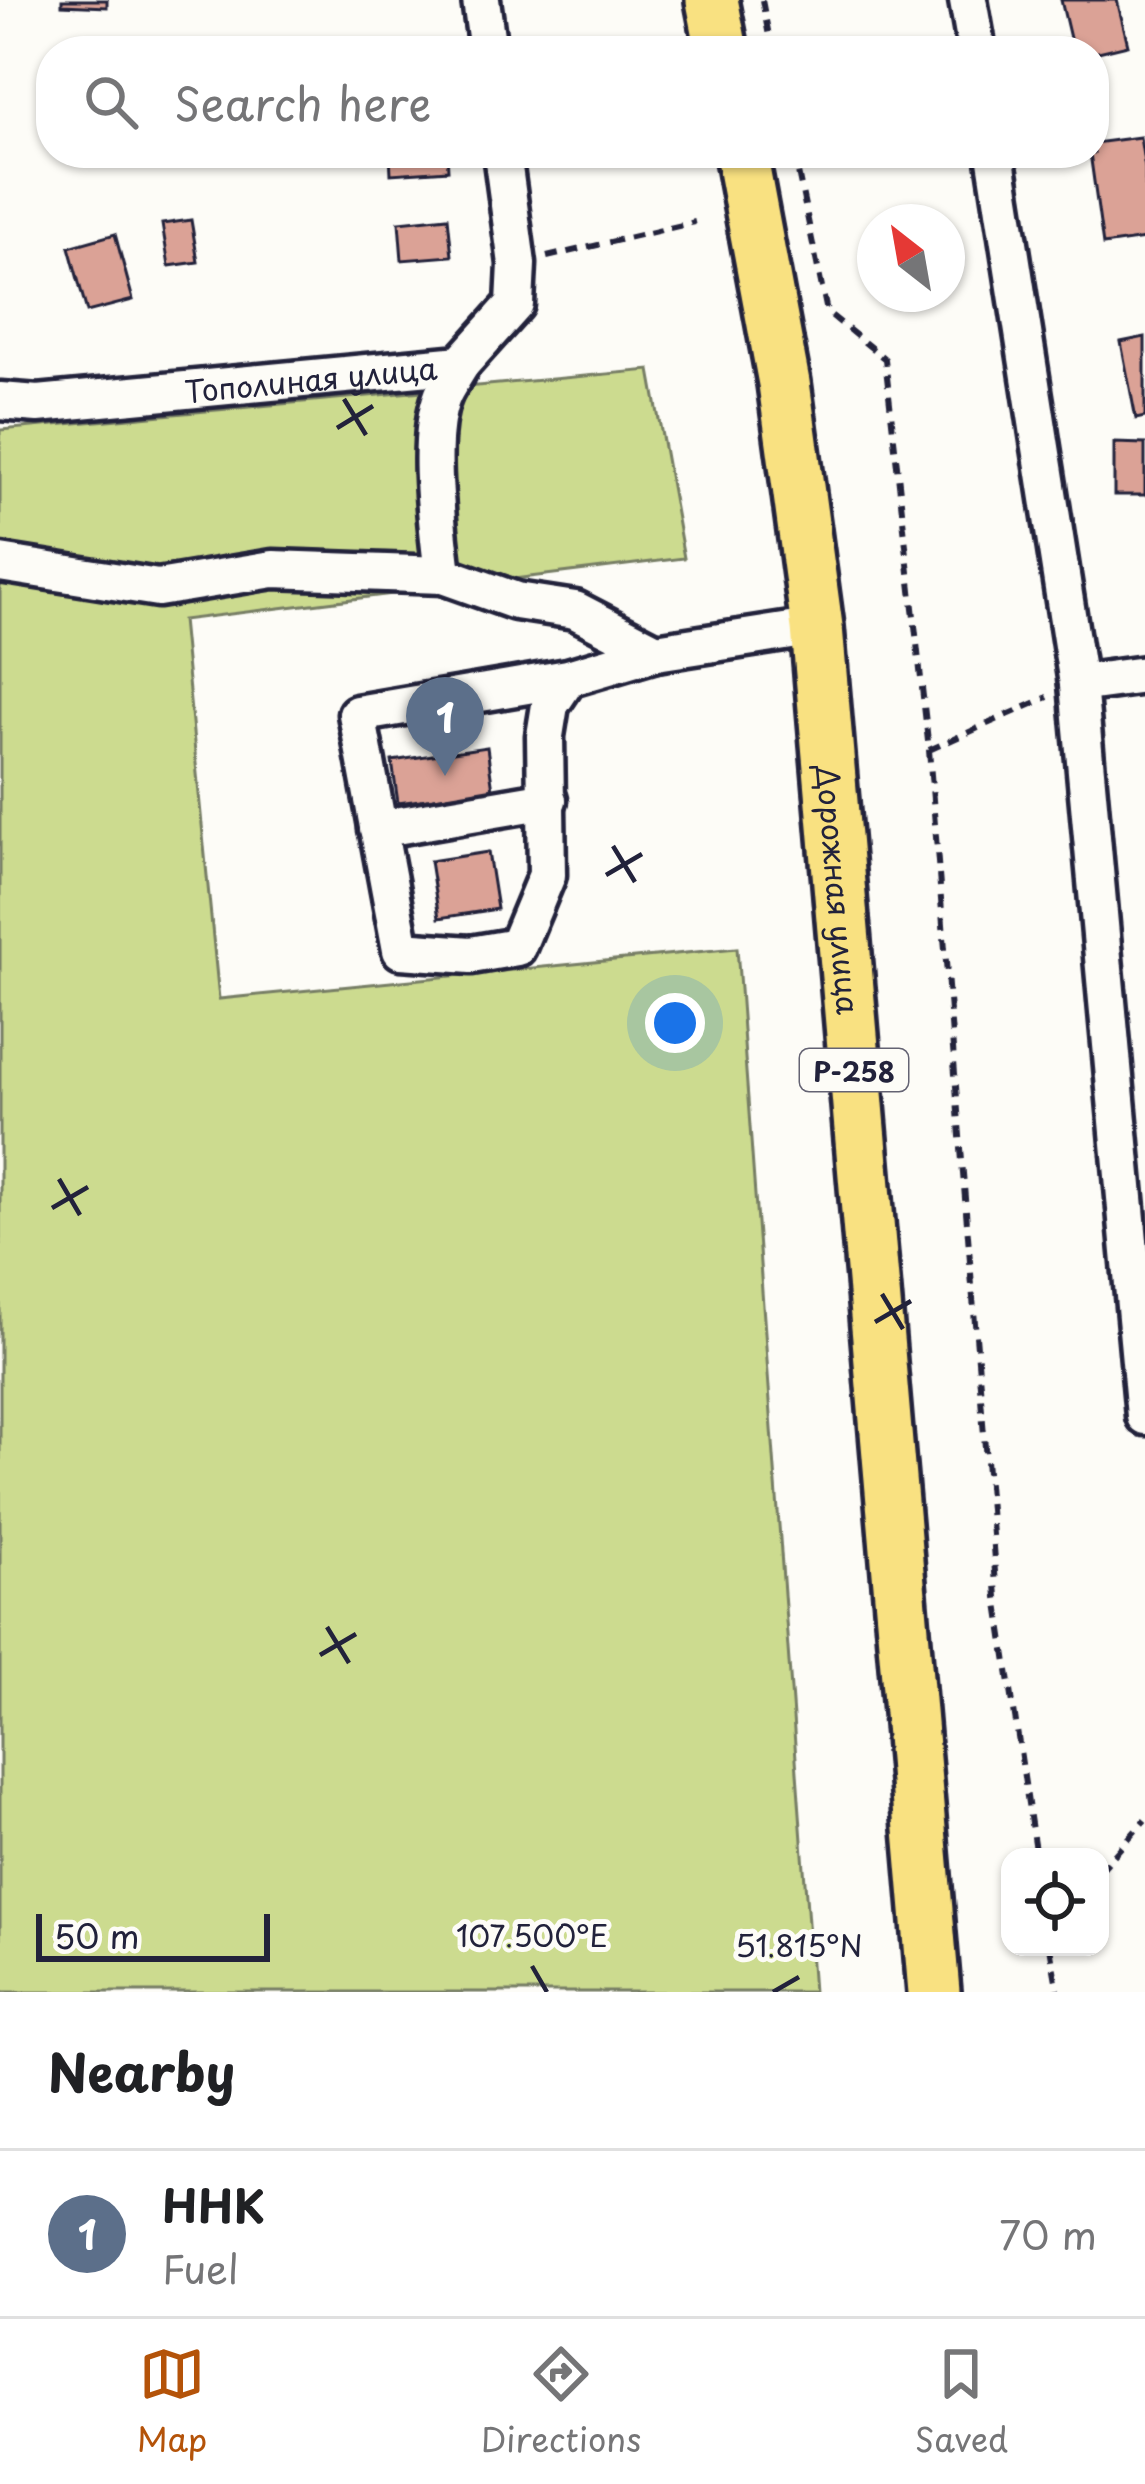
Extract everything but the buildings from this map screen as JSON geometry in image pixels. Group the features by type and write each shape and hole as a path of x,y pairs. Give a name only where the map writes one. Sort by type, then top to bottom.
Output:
{"highway":[{"path":"712,0 719,36"},
{"name":"Дорожная улица","path":"744,168 784,383 817,627 934,1992"}],"street":[{"path":"481,0 486,36"},
{"path":"968,0 974,36"},
{"name":"Тополиная улица","path":"0,401 38,404 460,364 515,304 517,264 504,168"},
{"path":"996,168 1078,684 1132,1132 1145,1416"},
{"path":"443,575 435,498 436,436 441,399 460,364"},
{"path":"0,563 158,588 273,569 443,575 516,601 575,610 656,652"},
{"path":"568,678 550,705 545,736 547,875 517,947 471,955 400,950 357,714 568,678 656,652 817,627"},
{"path":"1078,684 1145,676"},
{"path":"378,829 548,800"}],"path":[{"path":"762,0 769,36"},
{"path":"797,168 827,312 885,359 929,750 997,1597 1035,1848"},
{"path":"517,264 695,222"},
{"path":"929,750 1078,684"},
{"path":"1109,1861 1145,1820"},
{"path":"1052,1956 1058,1992"}],"green space":[{"path":"650,370 684,558 182,620 219,999 737,948 813,1992 0,1992 0,430"}],"place":[{"name":"ННК","path":"445,776"}]}
